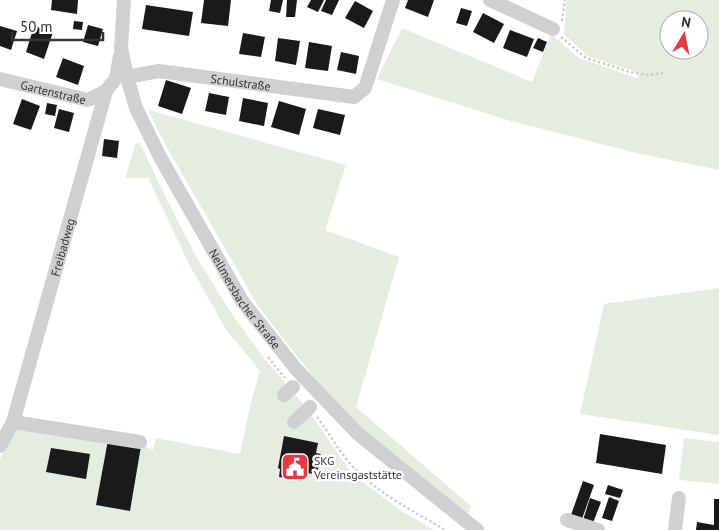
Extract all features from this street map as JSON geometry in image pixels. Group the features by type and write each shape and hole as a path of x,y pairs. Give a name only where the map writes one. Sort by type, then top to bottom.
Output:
{"street":[{"name":"Nellmersbacher Straße","path":"124,0 121,48 136,108 160,157 242,301 296,369 357,433 477,530"},
{"name":"Schulstraße","path":"127,77 159,71 354,97 365,88 393,0"},
{"path":"490,0 553,29"},
{"name":"Freibadweg","path":"0,446 13,422 106,91 116,78 121,48"},
{"name":"Gartenstraße","path":"0,79 88,100 106,91"},
{"path":"294,422 310,407"},
{"path":"13,422 140,442"},
{"path":"675,530 679,498"},
{"path":"567,520 598,530"}],"path":[{"path":"564,0 562,25 553,29 586,58 630,72 647,75 663,73"}],"shaded area":[{"path":"567,0 719,0 719,170 636,153 511,121 377,79 402,28 532,82 551,34 579,58 637,78 640,73 587,56 564,34"},
{"path":"148,110 346,165 325,230 399,257 356,407 471,506 467,517 351,423 292,350 258,306 165,144"},
{"path":"136,143 140,143 196,256 233,316 265,359 308,410 352,474 400,510 434,530 0,530 0,459 16,427 140,444 153,450 156,438 240,454 260,371 225,328 190,266 148,178 125,178"},
{"path":"719,288 719,435 580,414 604,304"},
{"path":"684,438 719,442 719,484 679,480"}],"building":[{"path":"52,0 78,0 77,14 51,10"},
{"path":"204,0 231,0 228,26 201,23"},
{"path":"271,0 283,0 280,13 269,11"},
{"path":"287,0 297,0 295,17 286,17"},
{"path":"311,0 324,0 318,12 307,7"},
{"path":"326,0 339,0 332,15 321,11"},
{"path":"408,0 434,0 428,17 405,8"},
{"path":"355,1 373,11 364,28 345,18"},
{"path":"146,5 193,12 189,36 142,29"},
{"path":"461,8 472,11 467,26 456,23"},
{"path":"483,13 504,24 494,43 473,32"},
{"path":"74,21 83,22 82,30 73,29"},
{"path":"88,25 103,29 98,46 83,42"},
{"path":"0,26 17,31 11,50 0,46"},
{"path":"34,26 53,32 44,59 26,52"},
{"path":"510,30 534,39 527,57 503,48"},
{"path":"243,33 265,37 261,57 239,54"},
{"path":"278,38 300,41 296,65 275,61"},
{"path":"538,38 547,42 543,52 533,48"},
{"path":"309,42 332,46 328,71 305,68"},
{"path":"341,52 359,56 356,74 337,70"},
{"path":"63,58 84,66 78,85 56,77"},
{"path":"166,80 191,88 182,114 158,106"},
{"path":"209,93 229,97 226,115 205,111"},
{"path":"243,98 268,103 264,126 239,121"},
{"path":"22,99 40,106 31,130 13,124"},
{"path":"279,101 306,109 299,135 271,127"},
{"path":"47,103 57,105 55,116 45,114"},
{"path":"59,109 74,113 69,132 54,128"},
{"path":"318,109 345,115 340,135 313,128"},
{"path":"104,139 119,141 117,158 102,156"},
{"path":"600,434 666,445 662,474 596,463"},
{"path":"284,436 318,443 316,453 321,454 317,474 304,473 302,481 279,477 280,469 278,468"},
{"path":"108,440 141,446 130,511 96,505"},
{"path":"51,448 90,454 86,479 46,472"},
{"path":"583,481 594,485 582,519 571,515"},
{"path":"608,485 623,490 620,498 605,494"},
{"path":"609,497 619,501 612,521 602,518"},
{"path":"590,498 601,502 593,523 583,520"},
{"path":"714,499 719,499 719,530 696,530 697,522 714,525"}],"place":[{"name":"SKG Vereinsgaststätte","path":"295,467"}]}
